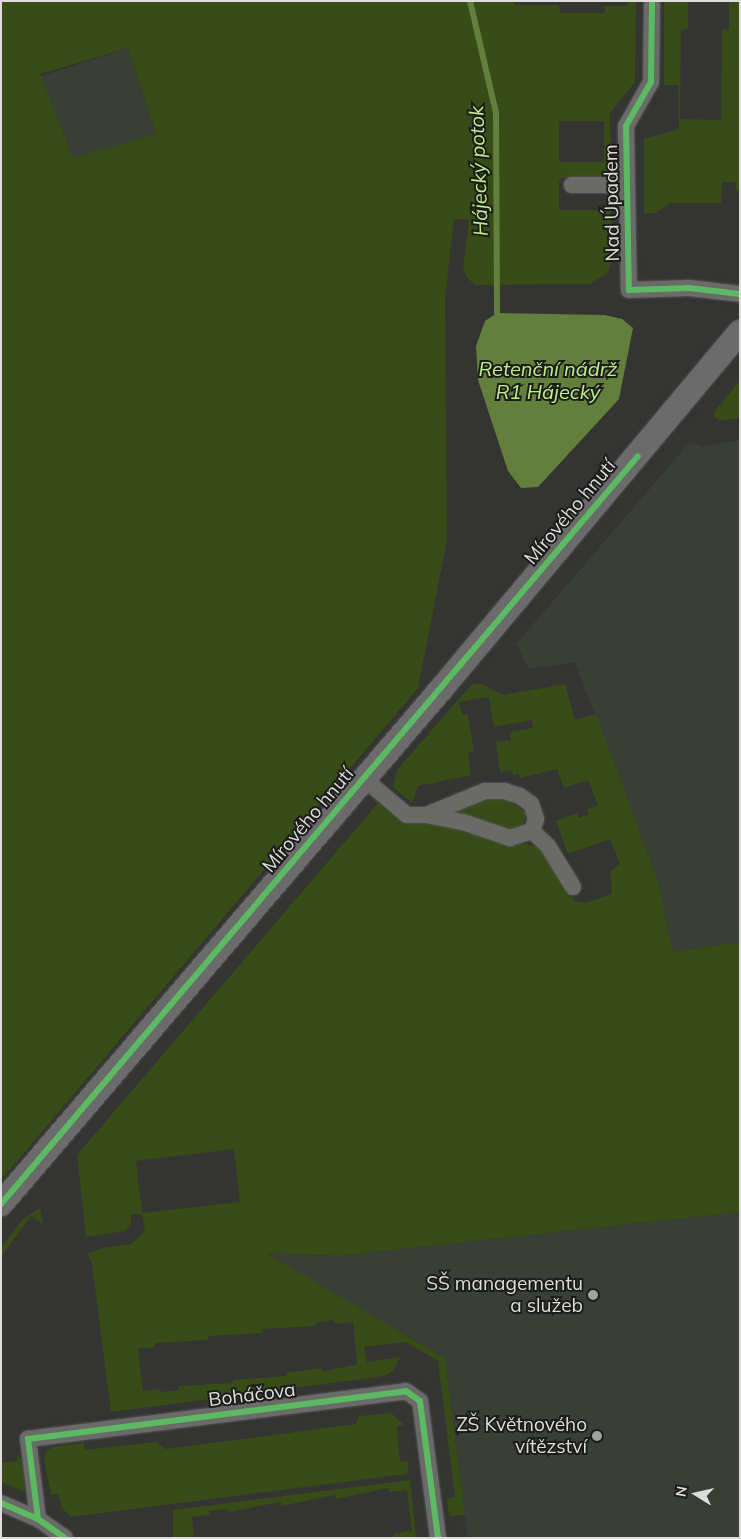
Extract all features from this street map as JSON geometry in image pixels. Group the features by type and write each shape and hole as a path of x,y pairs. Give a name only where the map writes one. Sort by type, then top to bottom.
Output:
{"main road":[{"name":"Mírového hnutí","path":"1,1204 740,332"}],"street":[{"name":"Nad Úpadem","path":"652,1 651,82 626,126 629,290 689,288 740,294"},
{"name":"Nad Úpadem","path":"572,185 627,185"},
{"path":"363,778 407,815 426,815 510,838 532,831"},
{"path":"426,815 485,791 505,791 520,796 531,804 536,819 532,831"},
{"path":"532,831 548,846 573,887"},
{"name":"Boháčova","path":"38,1519 28,1439 406,1391 420,1401 438,1538"},
{"path":"1,1503 38,1519 65,1538"}],"shaded area":[{"path":"1,1 514,1 515,5 559,5 560,13 605,13 605,6 627,6 628,1 636,1 635,82 610,113 611,174 603,178 560,178 559,183 559,210 611,210 611,262 608,273 590,284 475,285 467,278 463,268 469,220 454,219 445,299 447,540 418,688 1,1180","holes":["128,48 156,134 73,158 40,74","559,121 604,121 604,162 559,162"]},
{"path":"664,1 688,1 688,29 681,30 680,119 721,120 722,30 729,29 729,1 740,1 740,191 736,191 736,182 722,182 721,203 670,203 656,213 644,213 644,139 679,129 678,85 664,85"},
{"path":"128,48 156,134 68,162 41,76"},
{"path":"740,380 740,418 720,421 714,417 715,411"},
{"path":"740,440 740,942 673,952 658,881 575,662 529,669 516,644 690,442 702,447"},
{"path":"480,683 503,695 565,684 575,720 596,714 658,881 673,952 740,942 740,1212 339,1256 266,1253 445,1358 465,1515 449,1516 447,1498 455,1497 438,1361 406,1342 364,1347 367,1362 400,1357 393,1371 384,1376 111,1412 92,1265 88,1254 102,1248 131,1244 145,1231 142,1214 131,1214 131,1223 125,1231 86,1237 77,1155 378,803 407,824 446,824 537,847 547,853 574,901 585,903 612,894 610,872 620,864 610,839 568,854 556,821 577,813 579,818 589,814 587,809 598,805 588,780 564,788 557,769 520,778 519,774 513,775 512,770 500,772 496,742 511,740 510,732 533,728 532,720 494,727 489,697 459,702 462,715 468,715 474,751 468,753 471,775 418,786 412,803 393,787 397,770 472,684","holes":["234,1149 240,1202 142,1213 136,1161","334,1320 335,1324 353,1322 357,1364 322,1372 322,1368 287,1373 287,1376 233,1380 233,1383 179,1386 179,1390 161,1392 160,1389 143,1391 138,1349 155,1347 155,1343 208,1340 208,1336 263,1333 262,1329 316,1326 316,1323"]},
{"path":"482,797 509,799 525,813 525,821 520,828 510,830 452,814"},
{"path":"40,1208 43,1224 31,1216 1,1257 1,1247 22,1220"},
{"name":"ZŠ Květnového vítězství","path":"740,1212 740,1538 468,1538 445,1358 265,1253 339,1256"},
{"path":"391,1413 404,1425 397,1426 400,1462 409,1461 407,1474 71,1517 62,1508 58,1494 51,1495 44,1459 46,1451 53,1447 84,1443 85,1450 156,1442 166,1449 356,1424 359,1416"},
{"path":"17,1454 23,1462 25,1492 1,1482 1,1463 17,1461"},
{"path":"410,1480 416,1538 394,1538 394,1534 412,1531 407,1490 389,1492 388,1488 336,1499 335,1495 281,1506 281,1502 228,1512 227,1509 209,1511 210,1515 192,1517 194,1538 173,1538 173,1510"}],"water":[{"name":"Retenční nádrž R1 Hájecký","path":"497,313 605,315 622,319 633,328 619,399 538,487 521,488 508,471 478,380 476,346 485,321"}],"waterway":[{"name":"Hájecký potok","path":"470,1 496,113 497,313"}],"cycle path":[{"path":"652,1 651,82 626,126 629,290 689,288 740,294"},
{"path":"1,1204 638,456"},
{"path":"38,1519 28,1439 406,1391 420,1401 438,1538"},
{"path":"1,1503 38,1519 65,1538"}],"place":[{"name":"SŠ managementu a služeb","path":"593,1295"},
{"name":"ZŠ Květnového vítězství","path":"597,1436"}]}
